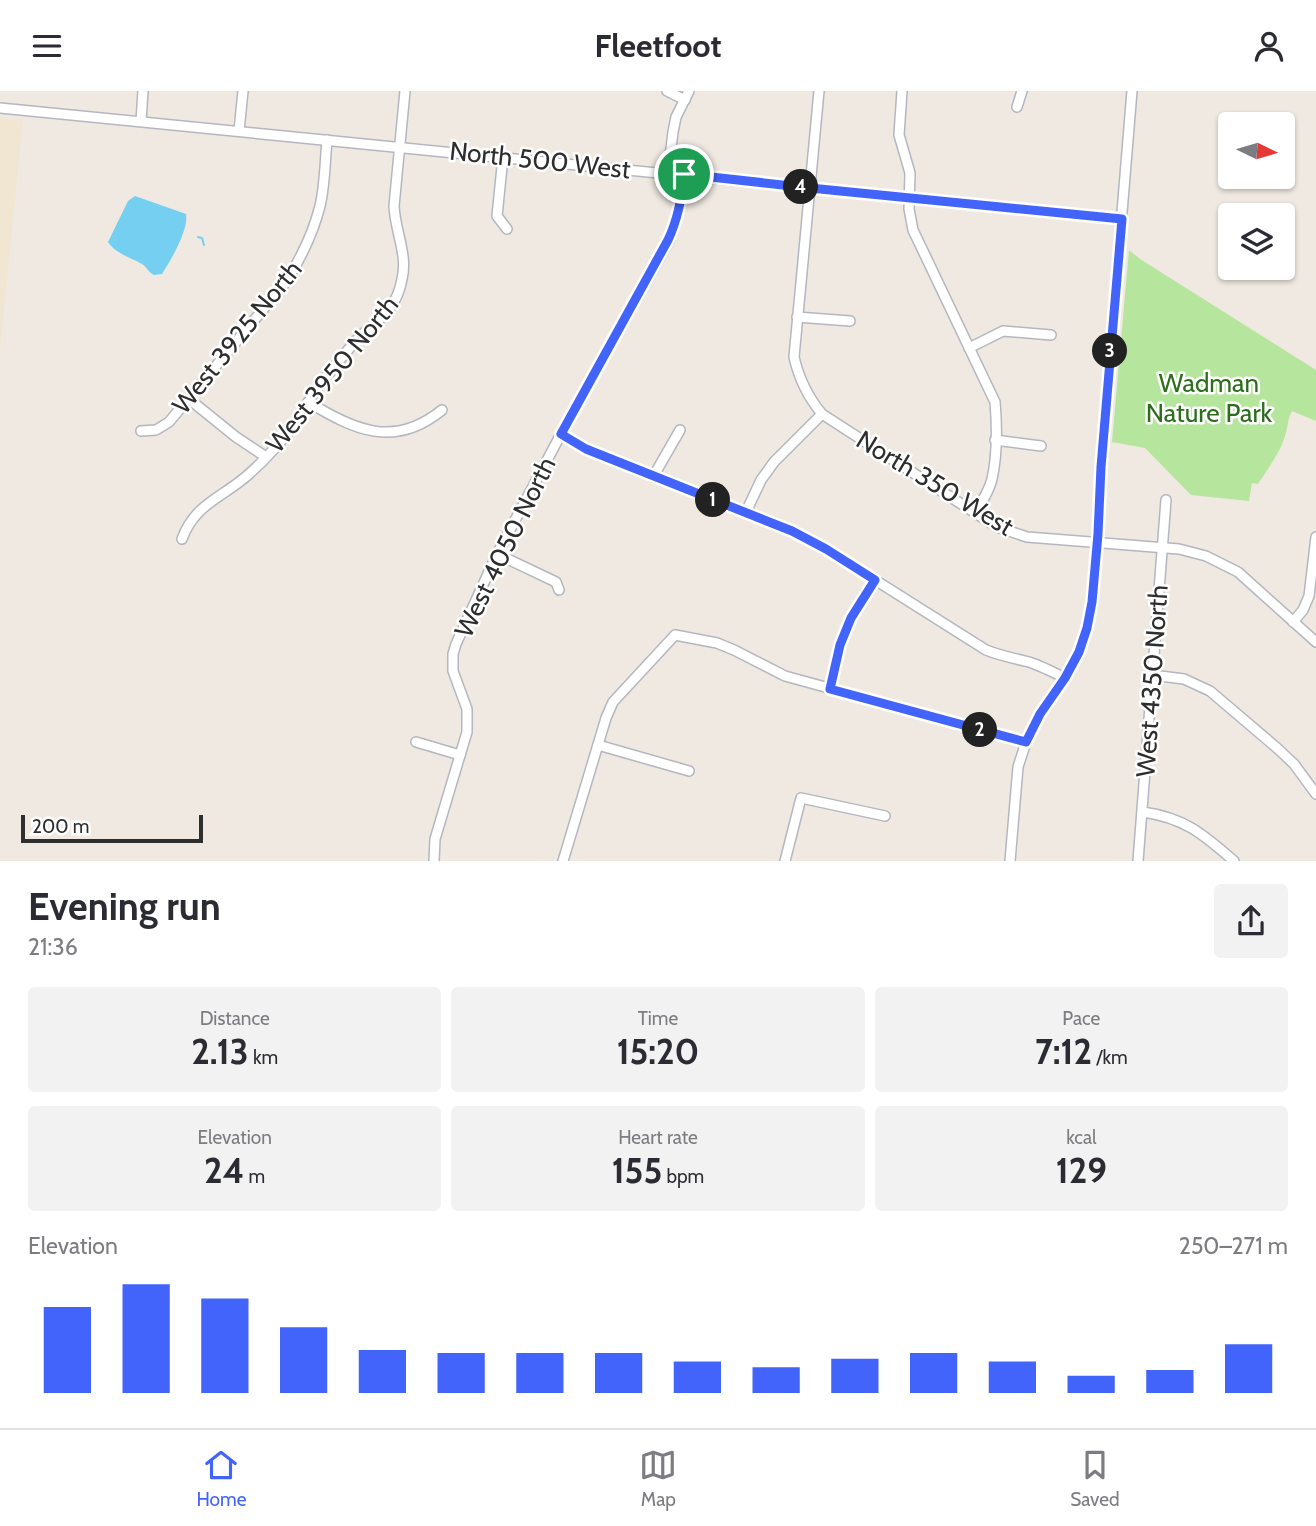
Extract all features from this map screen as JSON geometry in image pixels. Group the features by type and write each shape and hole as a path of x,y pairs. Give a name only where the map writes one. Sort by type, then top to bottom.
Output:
{"street":[{"path":"141,121 143,91"},
{"path":"239,131 243,91"},
{"name":"West 3950 North","path":"182,539 186,527 196,514 210,501 244,479 266,457 355,340 389,310 398,295 404,265 394,206 405,91"},
{"path":"667,91 687,95 676,117 668,173"},
{"path":"746,512 761,480 822,414 810,399 794,357 819,91"},
{"path":"902,91 899,135 909,173 909,214 913,230 995,402 997,423 992,479 975,513"},
{"path":"1017,107 1022,91"},
{"path":"1010,861 1018,767 1026,742 1040,714 1079,652 1092,602 1132,91"},
{"name":"North 500 West","path":"0,108 1122,219"},
{"name":"West 3925 North","path":"141,431 156,430 169,422 286,282 314,229 321,204 327,140"},
{"path":"503,157 497,216 507,229"},
{"name":"West 4050 North","path":"434,861 435,839 467,732 467,709 453,671 453,653 497,554 675,226 681,204 684,174"},
{"path":"797,317 849,321"},
{"path":"969,348 1003,331 1051,335"},
{"path":"189,399 266,457"},
{"path":"308,402 341,421 374,431 405,431 427,423 442,410"},
{"name":"North 350 West","path":"822,414 997,527 1027,537 1180,549 1206,556 1238,572 1316,642"},
{"path":"653,477 680,430"},
{"path":"561,434 586,449 792,531 826,549 986,650 1004,658 1029,662 1065,678"},
{"path":"995,440 1041,446"},
{"name":"West 4350 North","path":"1138,861 1166,500"},
{"path":"1293,622 1303,610 1309,596 1316,537"},
{"path":"497,554 556,582 559,590"},
{"path":"830,689 840,645 851,618 875,580"},
{"path":"564,861 613,702 675,635 717,643 785,675 830,689 1026,742"},
{"path":"1152,675 1184,679 1210,691 1294,764 1316,794"},
{"path":"416,743 460,755"},
{"path":"598,745 689,771"},
{"path":"785,861 801,798 885,816"},
{"path":"1143,812 1182,822 1202,833 1234,861"}],"shaded area":[{"path":"0,118 23,120 0,350"}],"green space":[{"name":"Wadman Nature Park","path":"1129,250 1316,370 1316,421 1292,411 1279,450 1258,484 1252,483 1249,501 1191,495 1145,448 1112,442"}],"water":[{"path":"135,196 186,214 182,236 162,274 154,275 142,264 115,250 108,242 128,201"}],"waterway":[{"path":"198,237 202,238 204,245"}],"route":[{"path":"684,174 1122,219 1092,602 1079,652 1040,714 1026,742 830,689 840,645 851,618 875,580 792,531 586,449 561,434 675,226 681,204 684,174"}]}
